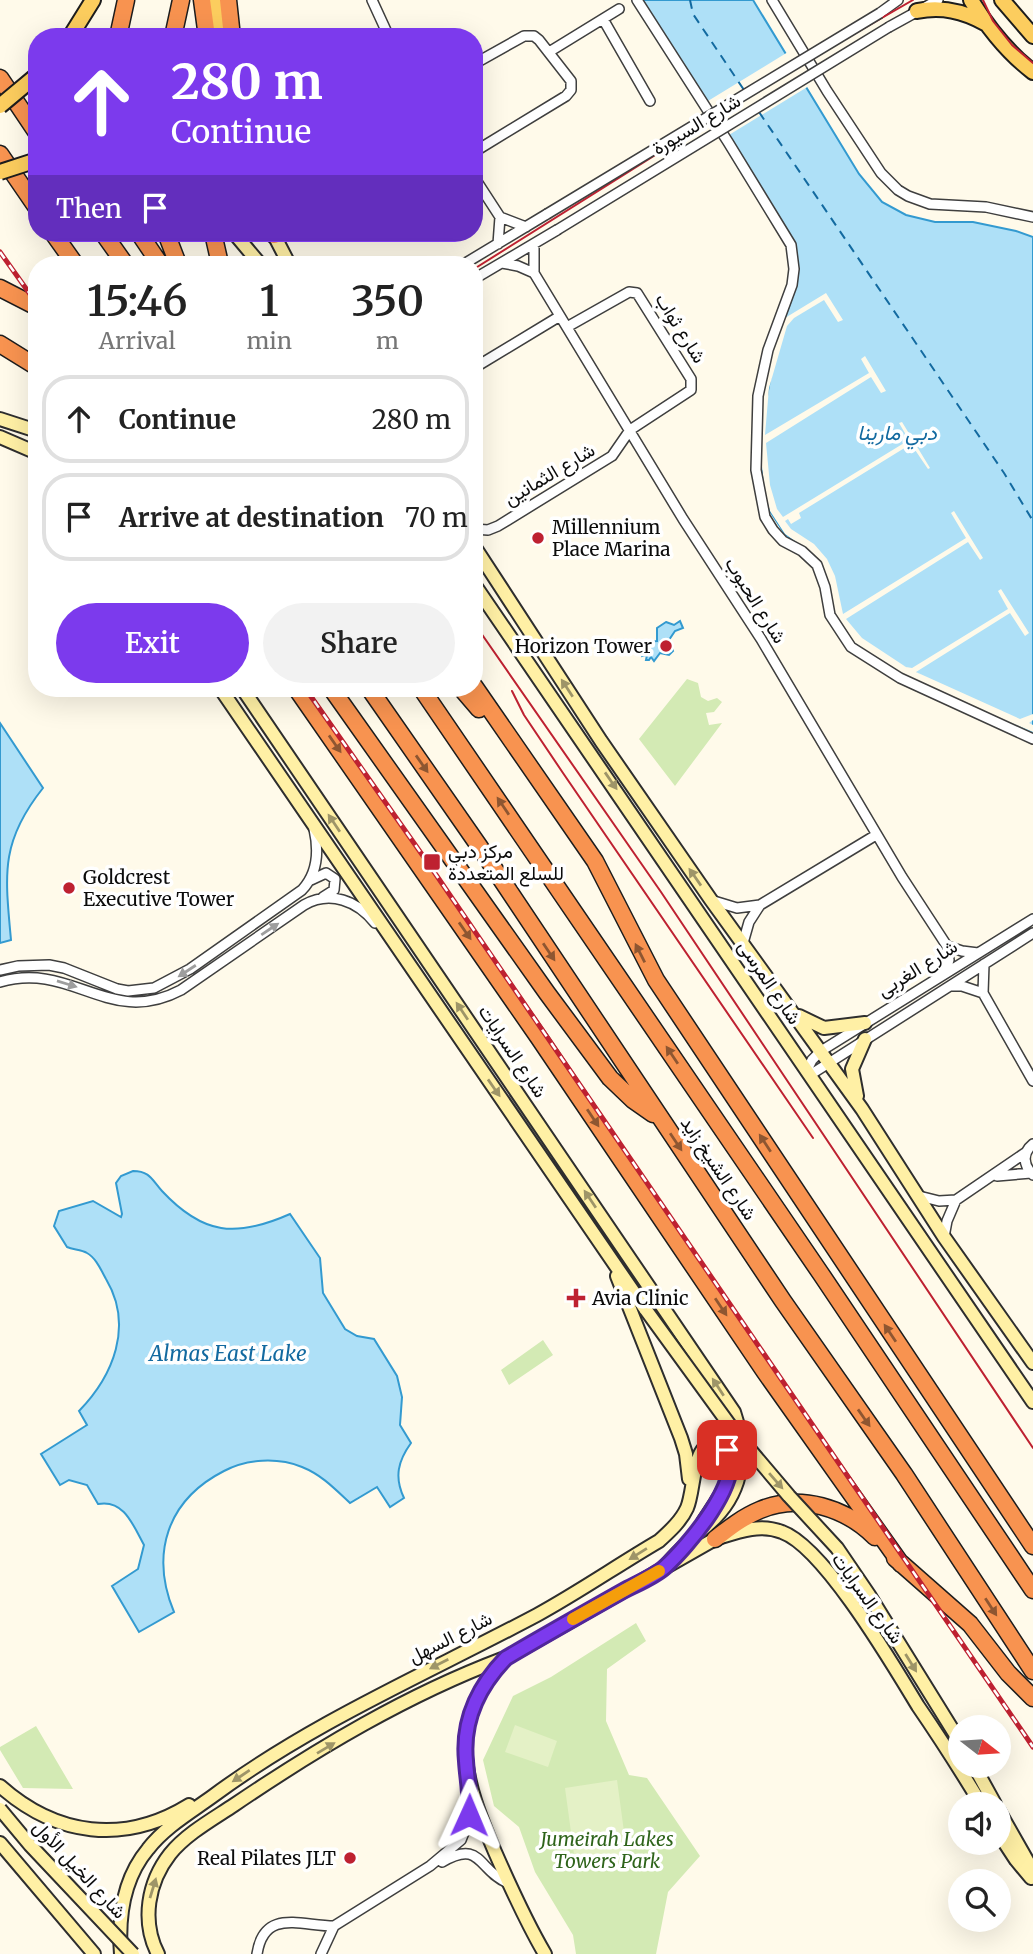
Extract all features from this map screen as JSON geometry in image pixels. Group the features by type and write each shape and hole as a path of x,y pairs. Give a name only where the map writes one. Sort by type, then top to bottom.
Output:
{"highway":[{"path":"120,28 126,0"},
{"path":"175,28 181,0"},
{"path":"202,0 206,28"},
{"path":"228,0 231,28"},
{"path":"0,78 28,120"},
{"path":"0,154 28,195"},
{"path":"5,293 28,303"},
{"path":"0,344 28,361"},
{"path":"302,697 539,1038 760,1364 901,1564"},
{"path":"337,697 610,1078 633,1100 659,1118"},
{"name":"شارع الشيخ زايد","path":"375,697 479,846 659,1118 904,1474 1033,1671"},
{"name":"شارع الشيخ زايد","path":"428,697 821,1273 1033,1590"},
{"path":"434,697 437,710"},
{"path":"469,697 497,731 513,743"},
{"path":"482,697 595,861 656,980 1033,1546"},
{"path":"715,1539 744,1518 766,1507 810,1504 851,1518 870,1532 901,1564 964,1619 1033,1698"}],"main road":[{"path":"76,28 93,0"},
{"path":"215,0 218,28"},
{"path":"971,0 1002,44 1033,72"},
{"path":"1002,0 1033,36"},
{"path":"917,12 946,9 985,23"},
{"path":"0,106 28,83"},
{"path":"0,165 28,162"},
{"path":"0,172 28,163"},
{"path":"242,242 253,256"},
{"path":"0,419 28,428"},
{"path":"0,438 28,449"},
{"name":"شارع المرسى","path":"483,560 601,741 711,900 821,1051"},
{"name":"شارع المرسى","path":"483,597 1033,1402"},
{"name":"شارع السرايات","path":"226,697 646,1310 741,1440 842,1556 948,1723"},
{"name":"شارع السرايات","path":"248,697 734,1412 742,1444 739,1477 725,1507 664,1568"},
{"path":"425,986 438,976"},
{"path":"793,1012 824,1028 866,1023"},
{"path":"862,1109 853,1085 852,1069 865,1039"},
{"path":"821,1051 862,1109 944,1237 1033,1363"},
{"name":"شارع السرايات","path":"608,1253 686,1454 689,1490 687,1508"},
{"path":"687,1508 699,1453 707,1446 718,1444 727,1450 732,1460 729,1475 720,1497 694,1538"},
{"name":"شارع السهل","path":"121,1954 121,1909 128,1885 138,1863 158,1838 221,1790 305,1736 538,1614 659,1541 687,1508"},
{"name":"شارع السرايات","path":"545,1954 509,1883 475,1805 466,1761 466,1738 470,1714 478,1693 490,1674 506,1658 715,1539 753,1528 767,1528 795,1538 806,1547 876,1639 973,1792"},
{"path":"158,1954 149,1928 148,1907 152,1887 160,1868 172,1852 188,1838 256,1790 395,1706 449,1680 506,1658"},
{"name":"شارع السهل","path":"0,1786 27,1808 44,1817 61,1824 95,1830 146,1825 221,1790"},
{"name":"شارع الخيل الأول","path":"0,1809 30,1845 133,1954"},
{"path":"1011,1832 1028,1862 1032,1878"},
{"path":"0,1843 94,1954"},
{"path":"1011,1852 1032,1878"}],"street":[{"path":"372,0 385,28"},
{"path":"637,0 791,245 794,269 792,285 768,350 758,396 756,470 765,517 783,541 802,551 817,565 825,587 830,615 851,647 880,668 1033,739"},
{"path":"772,0 881,173 898,190 930,204 986,207 1033,217"},
{"name":"شارع السيورة","path":"478,256 898,0"},
{"name":"شارع السيورة","path":"483,274 889,27 938,0"},
{"path":"549,52 619,9"},
{"path":"603,19 650,101"},
{"path":"483,59 528,35 539,40 571,81 569,93 483,146"},
{"path":"483,191 500,217 526,227"},
{"path":"498,244 500,217"},
{"path":"502,263 518,266 534,274 534,244"},
{"name":"شارع الحبوب","path":"534,274 683,519 761,639 877,835 947,946"},
{"name":"شارع ثواب","path":"567,327 629,292 640,295 691,379 692,387 688,393 630,430"},
{"path":"483,363 560,316"},
{"name":"شارع الثمانين","path":"483,530 499,526 612,456 630,430"},
{"path":"311,880 318,849 313,821"},
{"path":"711,900 737,908 760,905 877,835"},
{"path":"0,970 18,966 49,965 117,989 128,991 154,988 190,969 297,894 311,880 327,873 335,879 334,890 304,905 181,990 156,1001 116,1001 47,978 0,982"},
{"path":"322,898 339,899 356,905 369,915 382,932 393,938"},
{"path":"743,943 748,922 760,905"},
{"name":"شارع الغربى","path":"808,1073 812,1060 821,1051 1033,919"},
{"name":"شارع الغربى","path":"808,1073 1033,933"},
{"path":"945,973 949,960 947,946 978,953"},
{"path":"984,964 983,993 1033,1081"},
{"path":"951,986 962,986 983,993"},
{"path":"1032,1174 1025,1164 1033,1135"},
{"path":"917,1196 939,1202 956,1200 995,1176 1029,1148"},
{"path":"995,1176 1032,1174"},
{"path":"944,1237 949,1213 956,1200"},
{"path":"321,1954 334,1926 430,1866 457,1845 465,1835 470,1784"},
{"path":"430,1866 456,1854 470,1853 481,1859 495,1876 509,1883"},
{"path":"257,1954 263,1934 281,1922 334,1926"}],"green space":[{"path":"687,679 698,683 701,697 708,701 717,698 722,702 714,712 706,713 709,725 722,723 675,786 639,739"},
{"path":"543,1340 553,1355 509,1385 501,1370"},
{"name":"Jumeirah Lakes Towers Park","path":"636,1623 646,1641 607,1669 606,1721 629,1775 647,1778 700,1856 668,1892 656,1954 576,1954 573,1935 535,1872 519,1827 494,1806 483,1760 513,1696 551,1677"},
{"path":"515,1725 557,1741 548,1767 505,1752"},
{"path":"36,1726 73,1789 23,1788 0,1750 0,1747"},
{"path":"617,1780 628,1861 576,1869 565,1788"}],"water":[{"name":"دبي مارينا","path":"640,0 753,0 859,174 882,202 906,215 935,222 973,222 1033,237 1033,732 855,643 831,608 830,591 820,564 805,548 785,534 770,511 759,440 778,336 791,301 797,273 792,243"},
{"path":"680,621 683,628 675,631 669,640 673,651 669,655 660,653 654,661 651,657 646,660 647,655 642,656 641,648 646,647 644,642 657,641 657,628 666,622 674,625"},
{"path":"0,723 43,788 29,807 12,842 7,877 11,940 0,943"},
{"name":"Almas East Lake","path":"133,1171 147,1174 177,1206 206,1224 237,1229 271,1222 290,1214 320,1258 323,1293 345,1329 357,1336 374,1339 397,1376 402,1397 400,1425 411,1443 403,1456 398,1476 404,1498 390,1507 377,1487 350,1503 316,1474 282,1462 242,1464 205,1483 189,1497 177,1513 164,1550 167,1590 174,1612 139,1632 112,1586 138,1569 144,1545 136,1529 127,1515 115,1505 98,1504 87,1485 69,1480 60,1485 41,1454 87,1425 79,1411 102,1382 116,1350 119,1332 114,1297 98,1264 87,1253 67,1247 54,1226 59,1211 93,1201 121,1217 116,1183 121,1176"}],"pier":[{"path":"788,52 809,86 724,138 703,104"},
{"path":"826,293 843,320 838,322 824,300 794,318 787,326 769,388 765,435 869,373 861,359 865,356 886,391 881,393 871,377 766,443 770,485 777,509 783,517 909,440 899,423 902,422 930,468 928,469 911,444 799,513 801,518 791,524 788,519 785,521 791,529 814,544 827,559 835,576 843,614 966,538 951,513 954,511 983,558 980,560 968,542 846,619 862,638 906,667 912,668 1008,609 998,591 1001,589 1029,633 1025,636 1010,613 916,672 1020,719 1033,714 1033,720 1029,723 1033,725 1033,732 911,680 855,643 837,621 831,608 828,581 820,564 805,548 785,534 770,511 765,493 759,440 760,405 770,360 785,318"}],"ferry route":[{"path":"690,0 693,14 744,90"},
{"path":"759,112 1004,473 1033,521"}],"tram line":[{"path":"483,263 776,79 913,0"},
{"path":"983,0 993,21 1012,45 1033,63"},
{"path":"483,636 661,892 1033,1448"},
{"path":"512,691 524,715 563,773 813,1138"}],"railway":[{"path":"0,252 28,291"},
{"path":"311,697 428,863 1033,1747"}],"slow traffic":[{"path":"573,1619 659,1571"}],"place":[{"name":"Millennium Place Marina","path":"538,538"},
{"name":"Horizon Tower","path":"666,646"},
{"name":"مركز دبي للسلع المتعددة","path":"432,862"},
{"name":"Goldcrest Executive Tower","path":"69,888"},
{"name":"Avia Clinic","path":"576,1298"},
{"name":"Real Pilates JLT","path":"350,1858"}],"route":[{"path":"469,1815 470,1784 466,1738 470,1714 478,1693 490,1674 506,1658 664,1568 674,1555 694,1538 724,1490 732,1460 727,1450"}]}
